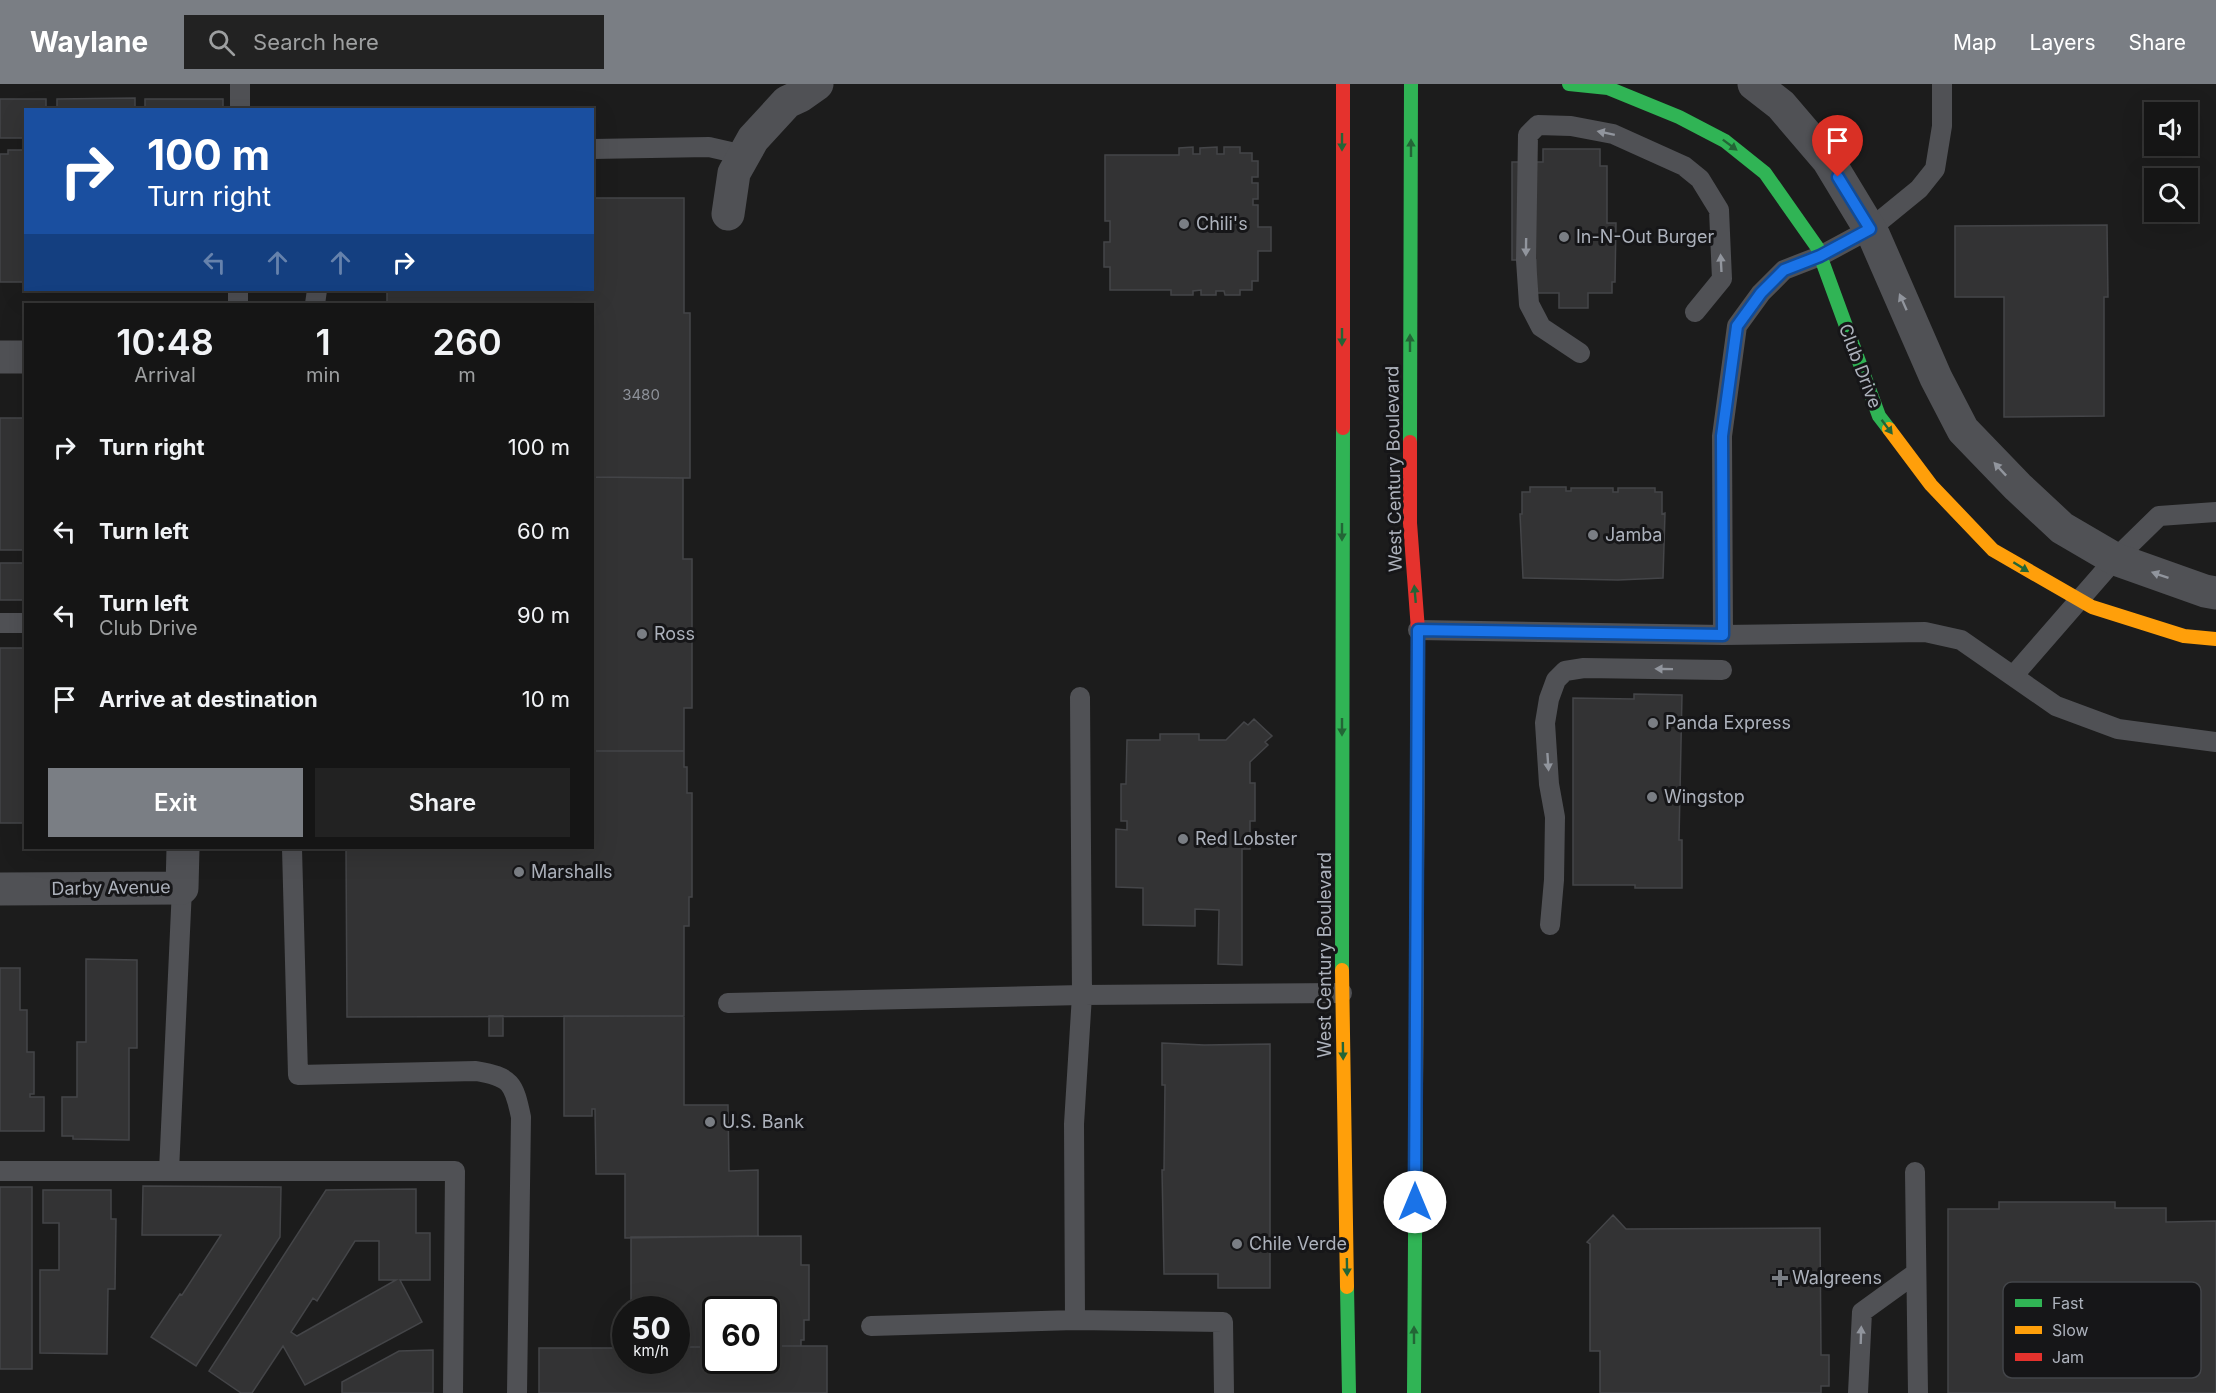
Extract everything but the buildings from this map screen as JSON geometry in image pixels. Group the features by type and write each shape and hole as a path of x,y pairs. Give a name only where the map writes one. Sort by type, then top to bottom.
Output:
{"main road":[{"name":"West Century Boulevard","path":"1343,84 1342,993 1350,1393"},
{"name":"West Century Boulevard","path":"1411,84 1410,523 1418,630 1414,1393"},
{"name":"Club Drive","path":"1569,84 1608,88 1679,117 1725,141 1765,173 1817,247 1879,416 1931,485 1993,550 2079,602 2184,636 2216,639"}],"street":[{"path":"1754,84 1781,105 1828,159 1870,229 1936,378 1963,430 2018,487 2062,528 2115,560 2216,593"},
{"path":"728,214 734,173 753,139 803,88"},
{"path":"0,357 24,357"},
{"name":"Darby Avenue","path":"0,889 182,888 183,849"}],"lane":[{"path":"240,84 240,108"},
{"path":"1723,635 1722,436 1737,326 1761,293 1784,270 1820,256 1870,229 1919,189 1935,169 1942,126 1942,84"},
{"path":"1580,353 1541,327 1529,303 1526,260 1528,135 1538,125 1571,126 1613,134 1684,166 1700,179 1719,210 1722,279 1695,312"},
{"path":"594,148 709,147 744,155"},
{"path":"2013,676 2115,560 2159,516 2216,512"},
{"path":"0,623 24,623"},
{"path":"1418,630 1723,635 1925,632 1961,640 2056,706 2118,729 2216,742"},
{"path":"1550,925 1554,880 1555,817 1549,784 1545,723 1549,699 1556,680 1565,671 1584,668 1722,670"},
{"path":"1075,1320 1074,1124 1082,996 1080,697"},
{"path":"292,849 298,1075 476,1071 499,1075 516,1092 521,1117 517,1393"},
{"path":"169,1171 182,888"},
{"path":"728,1003 1342,993"},
{"path":"0,1171 455,1171 453,1393"},
{"path":"1915,1172 1918,1393"},
{"path":"1858,1393 1862,1312 1916,1273"},
{"path":"871,1326 1075,1320 1223,1322 1224,1393"}],"traffic: fast":[{"path":"1410,442 1411,84"},
{"path":"1569,84 1608,88 1679,117 1725,141 1765,173 1817,247 1879,416 1889,429"},
{"path":"1342,970 1343,428"},
{"path":"1414,1393 1416,1088"},
{"path":"1347,1287 1349,1393"}],"traffic: slow":[{"path":"1889,429 1931,485 1993,550 2092,607 2184,636 2216,639"},
{"path":"1416,1088 1418,658"},
{"path":"1342,970 1347,1287"}],"traffic: jam":[{"path":"1343,84 1343,428"},
{"path":"1410,442 1410,523 1418,658"}],"place":[{"name":"Chili's","path":"1184,224"},
{"name":"In-N-Out Burger","path":"1564,237"},
{"name":"Jamba","path":"1593,535"},
{"name":"Ross","path":"642,634"},
{"name":"Panda Express","path":"1653,723"},
{"name":"Wingstop","path":"1652,797"},
{"name":"Red Lobster","path":"1183,839"},
{"name":"Marshalls","path":"519,872"},
{"name":"U.S. Bank","path":"710,1122"},
{"name":"Chile Verde","path":"1237,1244"},
{"name":"Walgreens","path":"1780,1278"}],"route":[{"path":"1415,1202 1418,630 1723,635 1722,436 1737,326 1761,293 1784,270 1820,256 1870,229 1838,177"}]}
